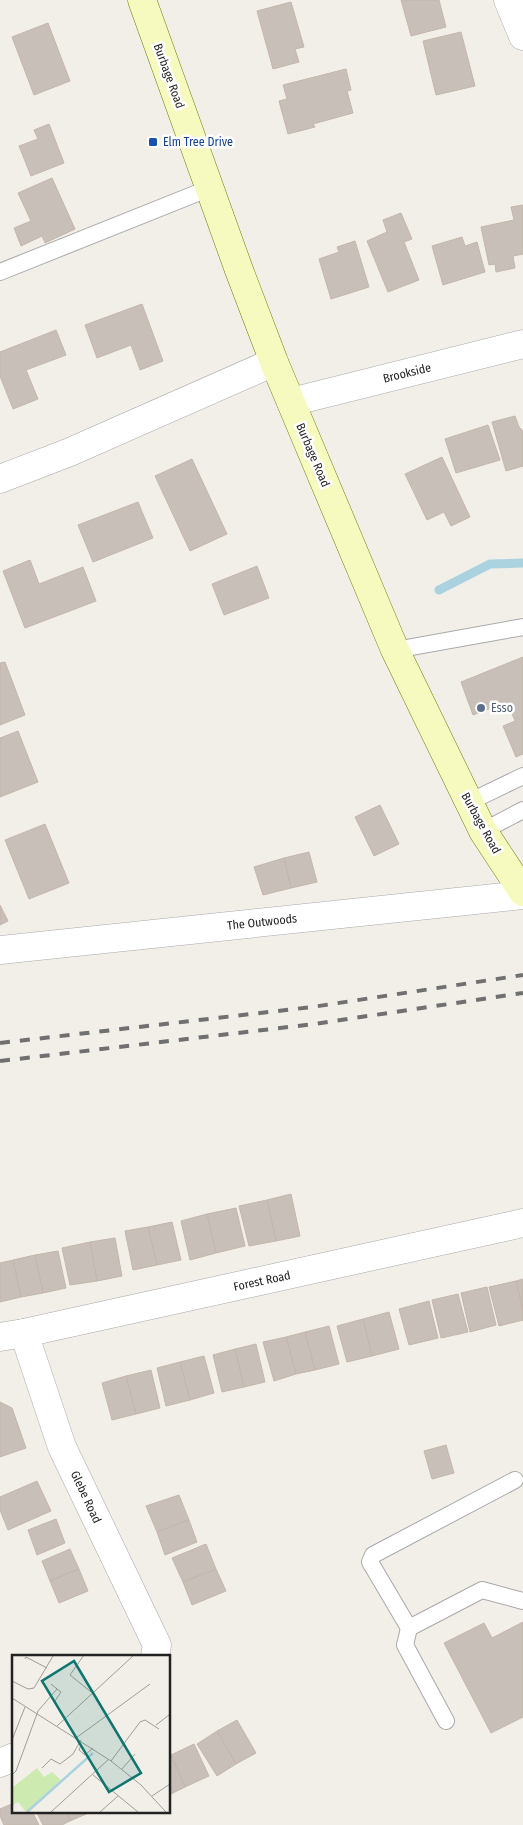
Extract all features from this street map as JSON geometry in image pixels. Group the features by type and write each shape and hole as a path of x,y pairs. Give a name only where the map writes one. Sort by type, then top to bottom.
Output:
{"main road":[{"name":"Burbage Road","path":"142,0 274,362 395,650 483,831 523,893"}],"street":[{"path":"508,0 523,36"},
{"name":"Brookside","path":"291,402 523,344"},
{"path":"0,479 70,452 274,362"},
{"name":"The Outwoods","path":"0,950 523,893"},
{"name":"Forest Road","path":"12,1335 523,1223"},
{"name":"Glebe Road","path":"12,1335 62,1447 157,1645 155,1655"},
{"path":"0,1763 12,1758"}],"lane":[{"path":"0,272 210,188"},
{"path":"395,650 523,627"},
{"path":"469,802 523,776"},
{"path":"483,831 523,810"},
{"path":"446,1721 405,1645 409,1628 370,1562 373,1554 515,1480"},
{"path":"409,1628 482,1590 523,1601"}],"building":[{"path":"401,0 439,0 446,27 411,36"},
{"path":"291,2 304,47 295,49 299,62 273,69 257,11"},
{"path":"48,23 70,81 34,95 12,37"},
{"path":"461,32 475,86 436,95 423,41"},
{"path":"346,69 351,90 347,91 353,113 313,124 315,127 288,134 279,101 287,99 283,85"},
{"path":"49,124 64,163 31,176 19,146 38,139 34,130"},
{"path":"52,178 75,229 45,243 42,236 21,246 14,228 31,221 18,193"},
{"path":"523,205 523,254 513,256 515,268 496,272 495,264 489,265 481,227 514,220 511,207"},
{"path":"401,213 412,239 404,242 419,280 388,292 367,241 387,232 383,220"},
{"path":"462,237 465,246 477,242 485,272 443,285 432,246"},
{"path":"355,241 369,287 331,299 319,259 339,252 337,247"},
{"path":"142,304 163,361 140,370 131,345 97,358 85,325"},
{"path":"56,330 66,355 26,370 38,399 13,409 0,376 0,352"},
{"path":"515,416 519,427 523,431 523,466 506,471 492,422"},
{"path":"488,425 500,460 456,473 445,439"},
{"path":"442,457 470,517 451,526 444,512 427,520 405,474"},
{"path":"192,459 227,534 190,551 155,476"},
{"path":"138,502 153,538 93,562 78,525"},
{"path":"30,560 39,584 83,567 96,601 25,628 3,571"},
{"path":"257,566 269,598 224,615 212,584"},
{"name":"Esso","path":"523,657 523,754 516,757 503,726 515,721 507,702 473,715 461,682"},
{"path":"5,662 25,715 0,725 0,663"},
{"path":"18,731 38,782 0,797 0,738"},
{"path":"380,805 399,844 374,856 355,817"},
{"path":"45,824 69,883 29,899 5,840"},
{"path":"309,852 317,882 291,888 284,858"},
{"path":"284,858 291,888 263,895 254,867"},
{"path":"0,905 8,921 0,925"},
{"path":"291,1194 300,1236 276,1241 267,1200"},
{"path":"267,1200 276,1241 249,1246 239,1206"},
{"path":"236,1208 245,1246 216,1253 207,1214"},
{"path":"207,1214 216,1253 190,1260 181,1221"},
{"path":"172,1222 181,1260 157,1265 148,1227"},
{"path":"148,1227 157,1265 133,1270 125,1231"},
{"path":"115,1238 122,1276 97,1281 90,1242"},
{"path":"90,1242 97,1281 70,1285 62,1248"},
{"path":"58,1251 66,1288 43,1293 35,1255"},
{"path":"35,1255 43,1293 21,1297 13,1260"},
{"path":"13,1260 21,1297 0,1302 0,1263"},
{"path":"523,1279 523,1311 516,1281"},
{"path":"516,1281 523,1311 523,1320 499,1326 489,1287"},
{"path":"487,1287 496,1325 470,1332 461,1293"},
{"path":"458,1294 468,1332 441,1338 432,1300"},
{"path":"429,1301 438,1338 409,1345 399,1309"},
{"path":"389,1312 399,1349 372,1356 363,1319"},
{"path":"363,1319 372,1356 347,1362 337,1326"},
{"path":"329,1326 339,1364 315,1370 305,1332"},
{"path":"305,1332 315,1370 296,1374 286,1337"},
{"path":"286,1337 296,1374 274,1381 263,1342"},
{"path":"256,1344 265,1382 244,1387 235,1349"},
{"path":"235,1349 244,1387 222,1392 213,1355"},
{"path":"204,1356 214,1393 190,1400 180,1362"},
{"path":"180,1362 190,1400 166,1406 157,1368"},
{"path":"151,1370 160,1408 136,1414 126,1376"},
{"path":"126,1376 136,1414 112,1420 102,1383"},
{"path":"0,1402 12,1408 26,1448 0,1457"},
{"path":"446,1445 454,1473 432,1479 424,1451"},
{"path":"37,1481 51,1511 8,1530 0,1510 0,1497"},
{"path":"179,1495 189,1520 157,1532 146,1506"},
{"path":"56,1519 65,1543 37,1555 28,1530"},
{"path":"189,1520 197,1542 165,1555 157,1532"},
{"path":"206,1544 216,1569 183,1582 172,1558"},
{"path":"70,1549 79,1569 50,1581 42,1561"},
{"path":"79,1569 88,1591 59,1603 50,1581"},
{"path":"216,1569 226,1591 192,1605 183,1582"},
{"path":"523,1622 523,1717 491,1733 444,1643 484,1623 492,1638"},
{"path":"237,1720 256,1753 236,1764 217,1731"},
{"path":"217,1731 236,1764 217,1776 197,1744"},
{"path":"194,1744 209,1776 185,1787 171,1755"},
{"path":"170,1756 185,1787 170,1794"},
{"path":"12,1804 12,1812 32,1812 39,1825 4,1825 0,1816 0,1809"},
{"path":"36,1812 66,1812 70,1821 62,1825 43,1825"},
{"path":"66,1812 91,1812 70,1821"}],"waterway":[{"path":"439,590 490,564 523,563"}],"railway":[{"path":"0,1043 312,1007 523,975"},
{"path":"0,1061 314,1024 523,993"}],"place":[{"name":"Elm Tree Drive","path":"153,142"},
{"name":"Esso","path":"481,708"}]}
